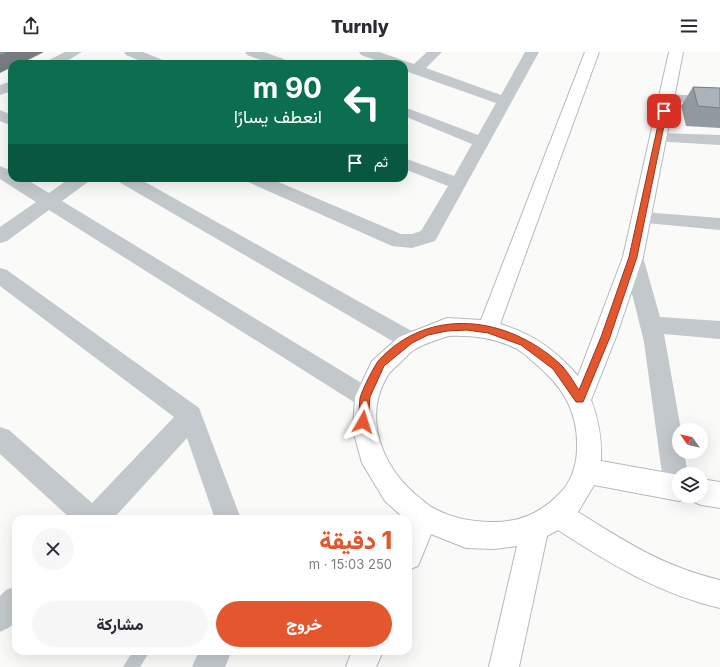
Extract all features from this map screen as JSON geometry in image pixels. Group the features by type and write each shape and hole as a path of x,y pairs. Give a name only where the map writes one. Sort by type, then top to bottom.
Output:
{"street":[{"path":"60,60 75,52"},
{"path":"131,52 150,60"},
{"path":"252,52 271,58"},
{"path":"366,52 389,60"},
{"path":"410,68 436,52"},
{"path":"263,182 399,241 412,241 428,236 532,52"},
{"path":"488,329 592,52"},
{"path":"580,399 605,337 633,257 676,52"},
{"path":"410,68 505,101"},
{"path":"667,98 720,101"},
{"path":"408,113 482,142"},
{"path":"659,138 720,140"},
{"path":"408,165 458,184"},
{"path":"18,182 365,397"},
{"path":"0,236 76,182"},
{"path":"132,182 409,340"},
{"path":"642,218 720,224"},
{"path":"633,257 644,291 652,325 681,467"},
{"path":"0,275 191,416 227,515"},
{"path":"652,325 720,330"},
{"path":"467,326 488,329 524,342 556,366 580,399 590,434 587,471 576,494 547,521 499,537 461,533 424,518 399,499 380,475 367,449 363,422 365,397 381,364 409,340 427,332 447,327 467,326"},
{"path":"99,515 191,416"},
{"path":"0,438 87,515"},
{"path":"587,471 672,487"},
{"path":"708,493 720,495"},
{"path":"412,546 424,518"},
{"path":"547,521 646,570 676,583 720,594"},
{"path":"504,667 547,521"},
{"path":"0,617 12,604"},
{"path":"207,667 214,655"},
{"path":"361,667 366,655"}],"lane":[{"path":"131,667 139,655"}],"building":[{"path":"0,52 7,52 0,55"},
{"path":"693,87 720,88 720,108 698,106"}],"route":[{"path":"363,422 365,397 381,364 409,340 427,332 447,327 467,326 488,329 524,342 556,366 580,399 605,337 633,257 664,111"}]}
